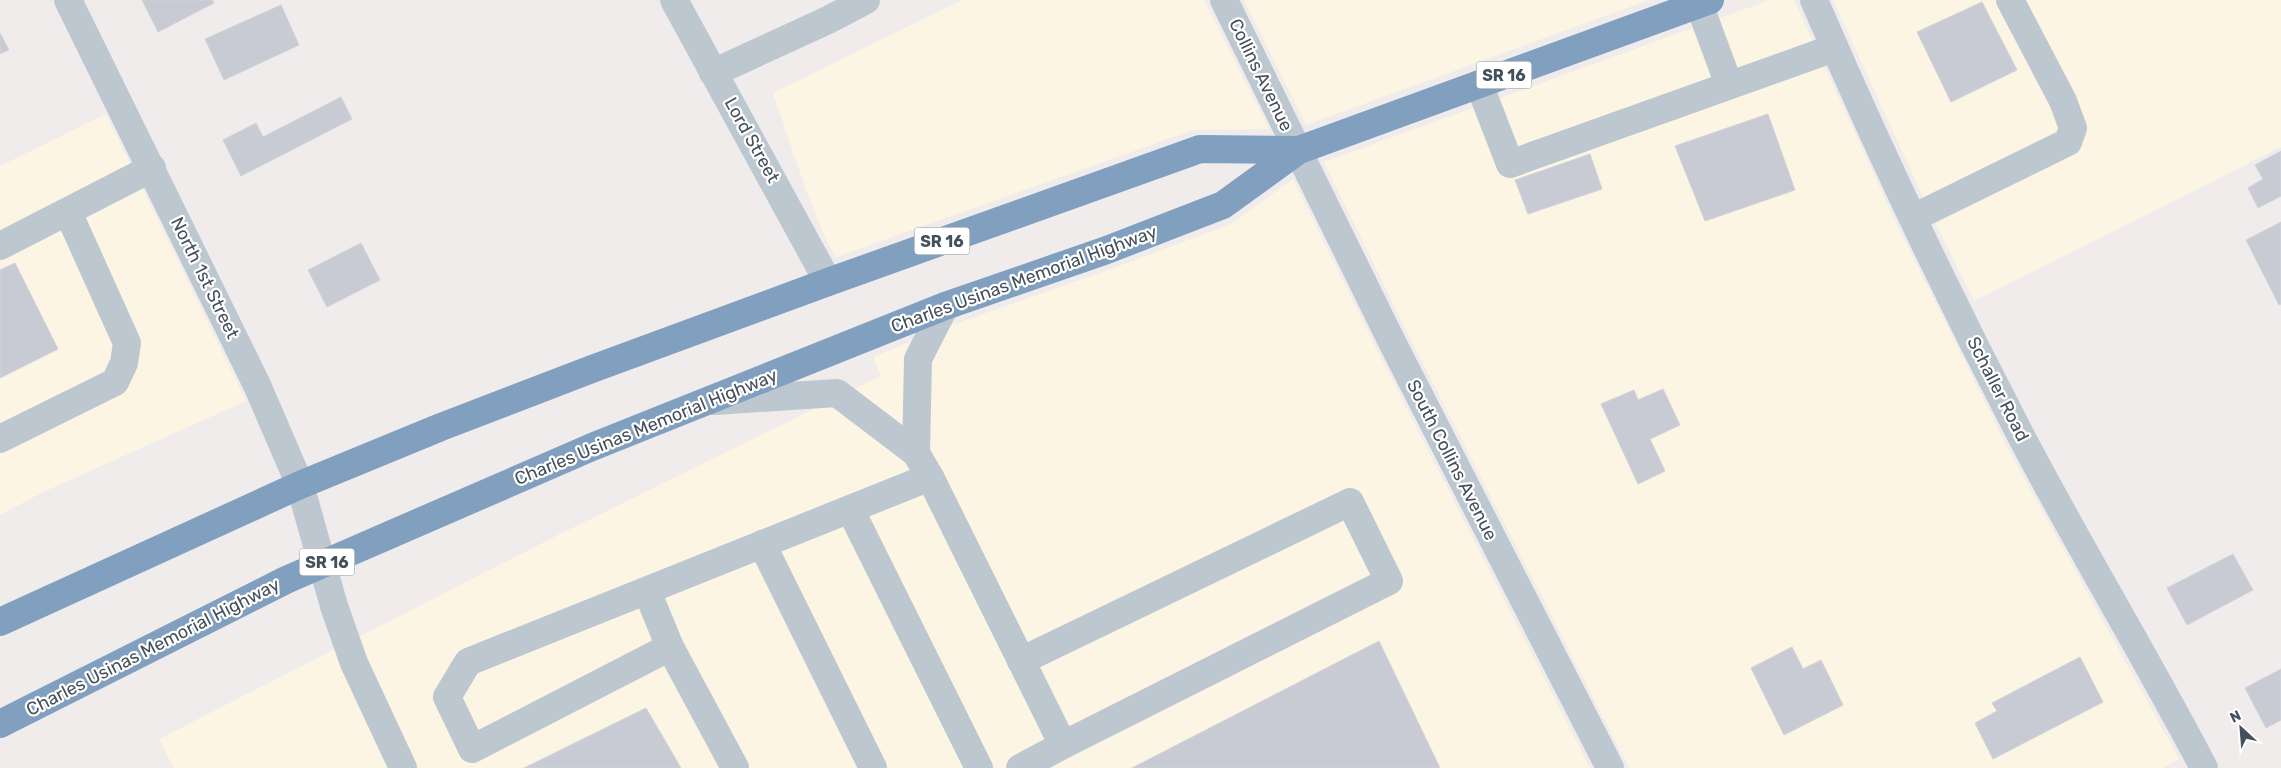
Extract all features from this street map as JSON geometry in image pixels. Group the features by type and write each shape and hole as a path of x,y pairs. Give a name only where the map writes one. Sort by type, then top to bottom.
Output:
{"highway":[{"name":"Charles Usinas Memorial Highway","path":"0,724 286,580 704,401 945,306 1104,251 1223,205 1299,150 1705,2"},
{"name":"Charles Usinas Memorial Highway","path":"0,622 300,485 583,372 828,282 1200,149 1299,150"}],"street":[{"name":"North 1st Street","path":"68,0 257,385 300,485 324,563 334,606 354,663 403,768"},
{"name":"Lord Street","path":"674,0 828,282"},
{"path":"714,72 828,20 866,0"},
{"name":"Collins Avenue","path":"1224,0 1299,150"},
{"name":"Schaller Road","path":"1814,0 1834,48 1913,218 2021,435 2167,697 2204,768"},
{"path":"1913,218 2068,142 2074,128 2064,101 2010,0"},
{"path":"1705,2 1729,86"},
{"path":"1479,84 1510,164 1834,48"},
{"name":"South Collins Avenue","path":"1299,150 1393,344 1610,768"},
{"path":"0,246 152,168"},
{"path":"0,439 115,382 124,363 126,343 68,212"},
{"path":"916,453 918,358 945,306"},
{"path":"704,401 837,394 916,453 930,477 1063,746"},
{"path":"670,647 472,749 447,697 468,662 930,477"},
{"path":"1020,768 1389,581 1350,502 1021,661"},
{"path":"850,510 979,768"},
{"path":"762,544 873,768"},
{"path":"647,591 670,647 735,768"}],"shaded area":[{"path":"962,0 1204,0 1269,129 1193,130 836,257 826,240 806,190 773,93"},
{"path":"1244,0 1649,0 1306,125"},
{"path":"1770,0 1794,0 1897,225 2005,443 2179,759 2163,768 1629,768 1409,336 1324,162"},
{"path":"1833,0 2281,0 2281,147 1974,301 1929,210"},
{"path":"106,114 246,401 41,493 0,515 0,166"},
{"path":"1293,179 1378,352 1590,768 174,768 159,739 556,536 881,376 873,357 952,325 1231,224"}],"building":[{"path":"142,0 212,0 214,3 158,32"},
{"path":"1982,2 2017,70 1951,102 1917,32"},
{"path":"281,5 299,45 224,80 205,39"},
{"path":"0,33 9,50 0,54"},
{"path":"341,97 352,119 241,176 223,140 256,123 263,137"},
{"path":"1768,114 1795,190 1705,221 1675,146"},
{"path":"2281,151 2281,196 2258,208 2248,188 2263,179 2255,165"},
{"path":"1590,154 1602,189 1528,214 1515,180"},
{"path":"2281,222 2281,304 2279,305 2246,240"},
{"path":"361,243 380,280 327,307 308,270"},
{"path":"15,263 58,349 0,378 0,270"},
{"path":"1663,389 1680,425 1650,439 1665,471 1638,484 1601,404 1634,390 1638,400"},
{"path":"2233,554 2253,590 2187,625 2167,588"},
{"path":"1379,641 1440,768 1132,768"},
{"path":"1792,647 1803,669 1821,660 1843,705 1784,735 1751,668"},
{"path":"2080,657 2103,702 1993,759 1975,723 1997,711 1992,703"},
{"path":"2281,669 2281,720 2266,728 2245,688"},
{"path":"646,708 681,768 524,768"}]}
